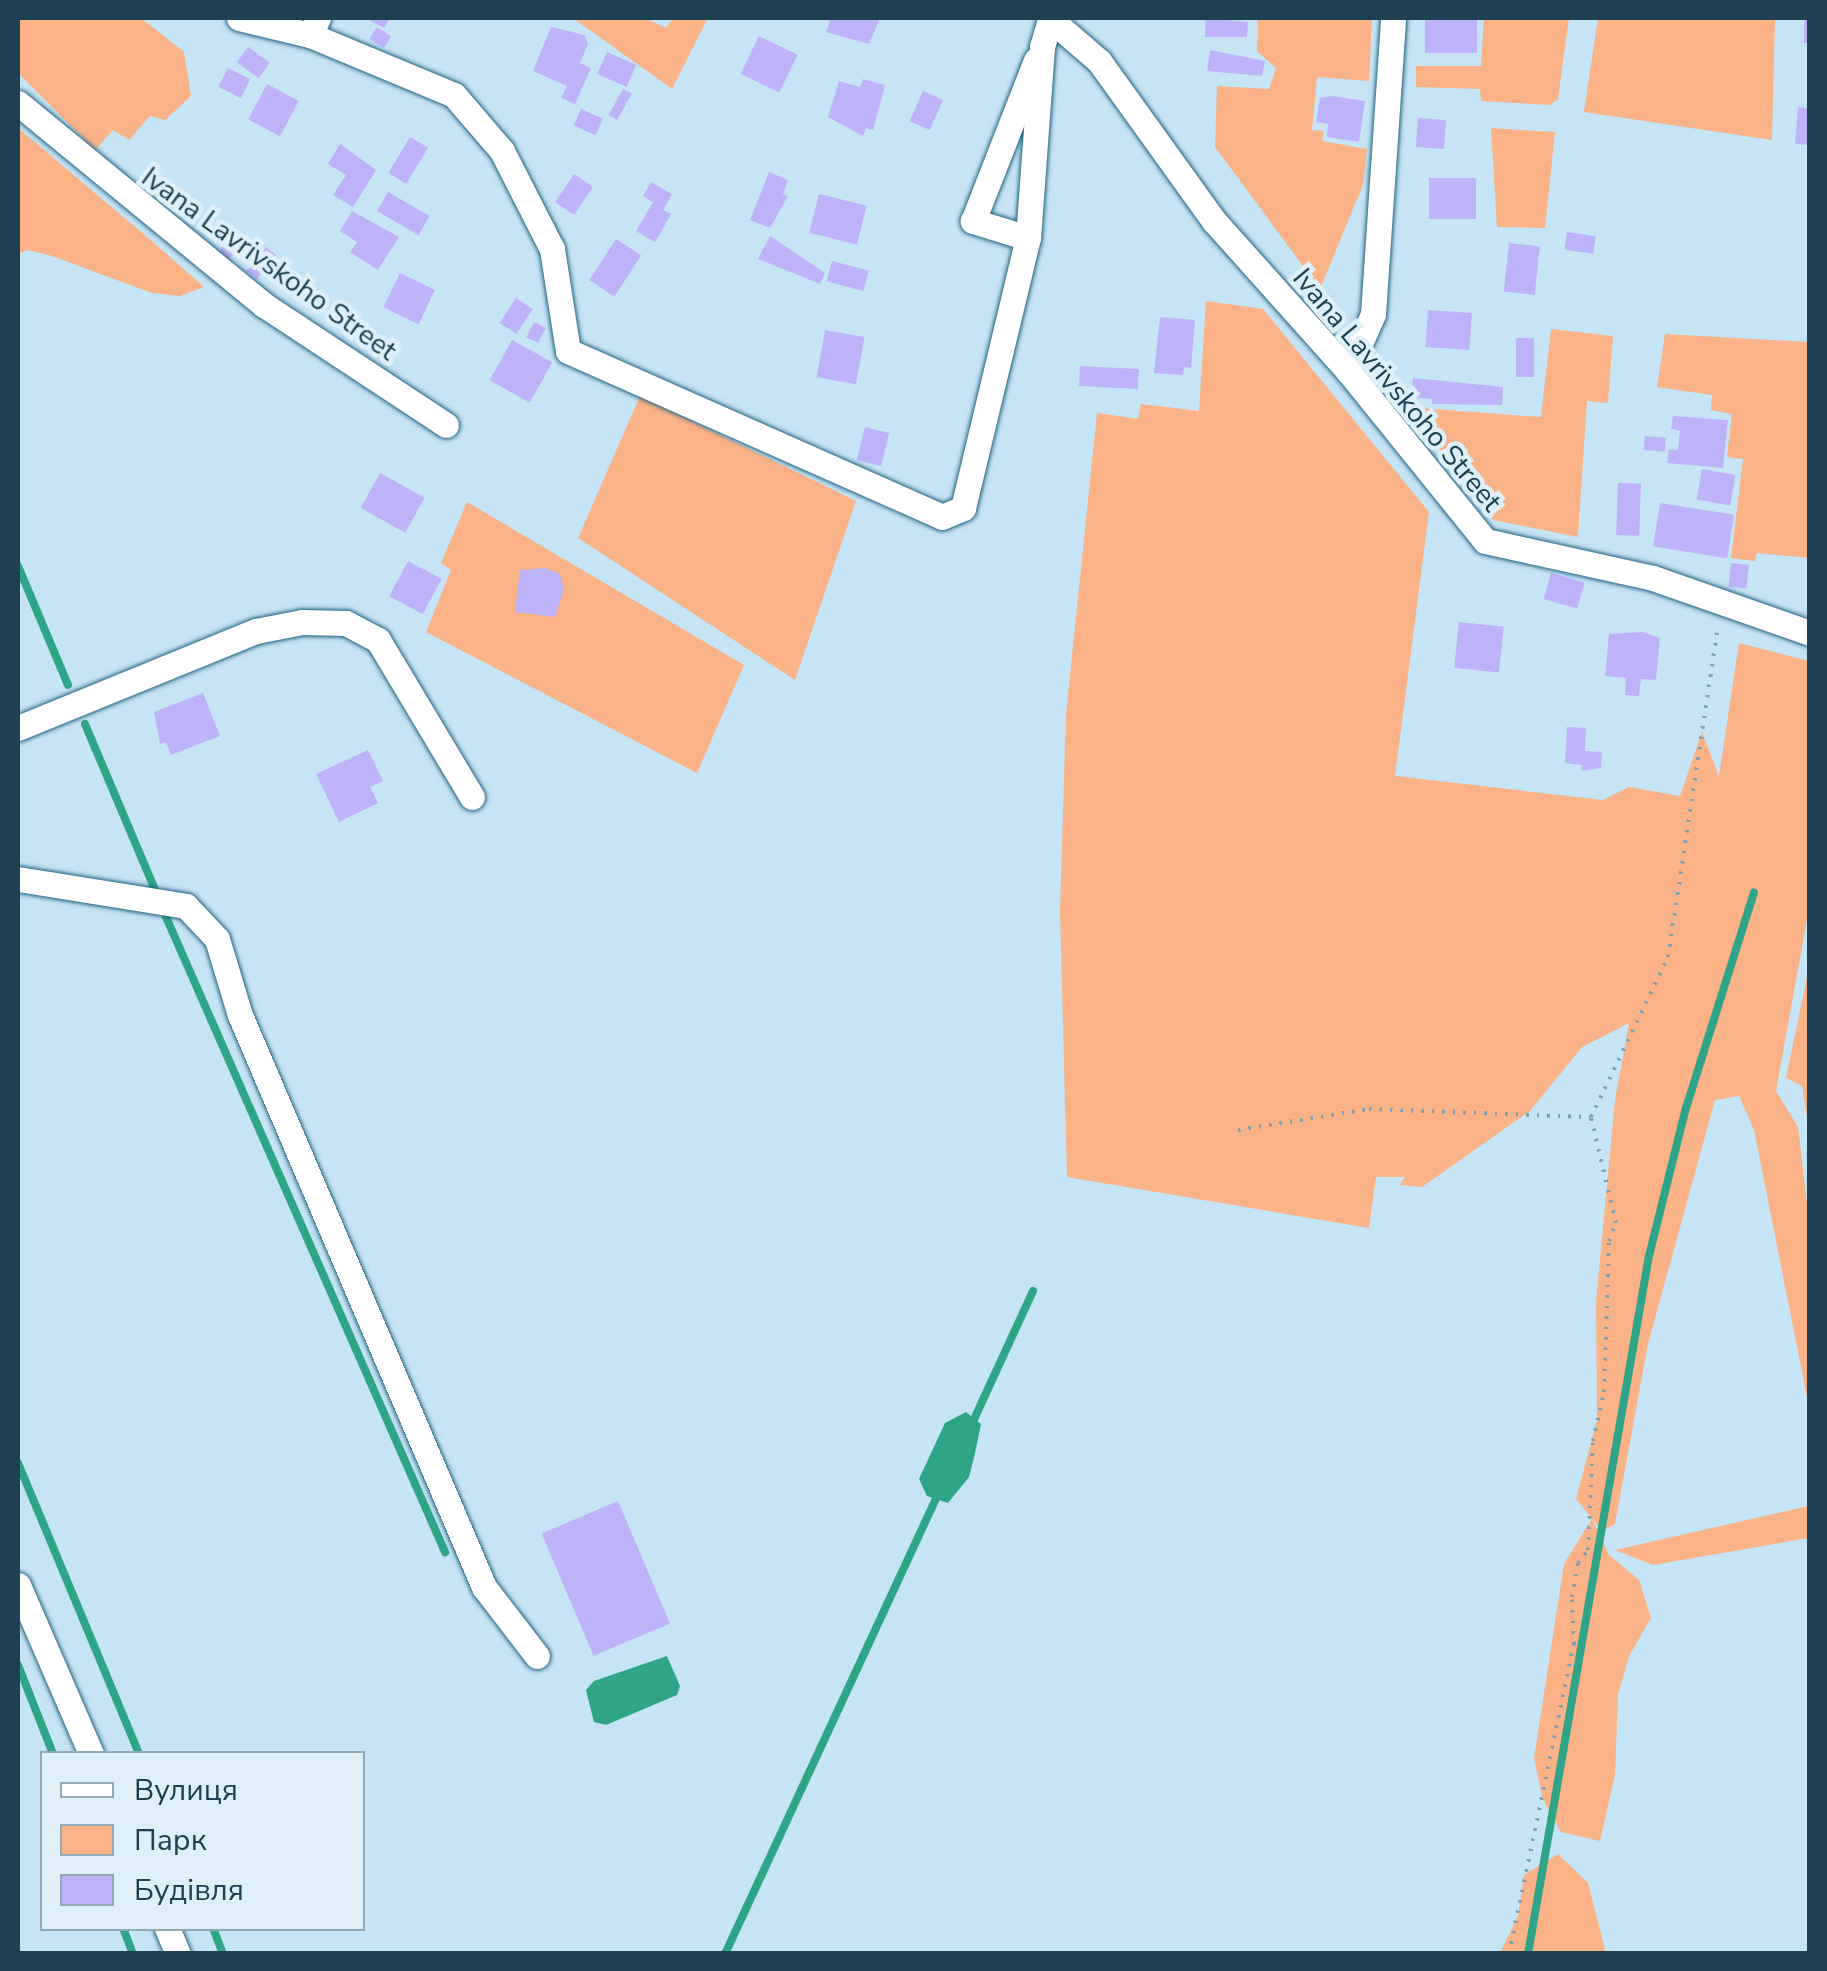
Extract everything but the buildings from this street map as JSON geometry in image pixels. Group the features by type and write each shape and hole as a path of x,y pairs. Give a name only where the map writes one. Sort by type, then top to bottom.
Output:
{"street":[{"path":"238,18 314,26 454,95 502,151 552,249 568,351 942,517 964,508 1028,238 1042,47"},
{"path":"1028,238 973,221 1050,18"},
{"name":"Ivana Lavrivskoho Street","path":"1050,18 1099,61 1214,221 1348,370 1485,541 1653,578 1810,632"},
{"path":"1348,370 1373,314 1393,18"},
{"name":"Ivana Lavrivskoho Street","path":"18,103 264,304 446,425"},
{"path":"18,728 256,632 302,622 346,622 378,640 472,796"},
{"path":"18,879 186,906 218,940 240,1015 484,1587 537,1656"},
{"path":"18,1586 90,1751"}],"path":[{"path":"1510,1954 1574,1644 1572,1596 1578,1563 1588,1550 1594,1440 1604,1392 1608,1241 1616,1224 1591,1117 1633,1040 1668,957 1724,603"},
{"path":"1238,1130 1369,1109 1591,1117"}],"green space":[{"path":"18,18 141,18 184,52 191,96 165,120 150,116 129,140 113,130 95,150 18,73"},
{"path":"573,18 645,18 666,28 673,18 708,18 672,89"},
{"path":"1258,18 1372,18 1369,81 1317,77 1312,130 1324,131 1322,141 1367,149 1363,185 1320,289 1215,147 1217,86 1269,89 1276,68 1257,51"},
{"path":"1484,18 1569,18 1558,99 1550,105 1481,101 1480,89 1416,87 1416,66 1481,66"},
{"path":"1598,18 1775,18 1772,140 1584,112"},
{"path":"18,128 204,287 180,296 152,293 52,256 28,250 18,254"},
{"path":"1491,128 1555,132 1545,228 1497,227"},
{"path":"1206,301 1263,309 1429,512 1395,776 1603,800 1629,787 1680,796 1702,732 1719,776 1739,643 1809,661 1809,908 1776,1091 1798,1127 1809,1221 1809,1407 1754,1130 1739,1096 1715,1100 1648,1344 1615,1524 1602,1531 1576,1499 1597,1420 1596,1302 1615,1100 1629,1023 1582,1047 1530,1111 1422,1187 1399,1185 1405,1177 1376,1177 1369,1228 1067,1177 1060,911 1066,714 1097,413 1138,419 1141,404 1199,411"},
{"path":"1551,329 1613,336 1608,403 1587,401 1578,537 1493,520 1406,407 1541,417"},
{"path":"1665,334 1809,342 1809,558 1757,553 1755,561 1731,558 1743,459 1727,457 1732,414 1711,410 1712,395 1657,387"},
{"path":"640,396 856,501 795,680 578,538"},
{"path":"467,502 744,665 697,773 426,632 451,570 441,563"},
{"path":"1809,968 1809,1129 1802,1086 1786,1078"},
{"path":"1809,1506 1809,1538 1653,1565 1615,1550"},
{"path":"1592,1519 1609,1555 1639,1580 1651,1618 1629,1656 1618,1695 1615,1775 1600,1841 1561,1832 1542,1797 1534,1758 1564,1564"},
{"path":"1558,1854 1588,1883 1606,1953 1500,1953 1518,1916 1524,1875"}],"shaded area":[{"path":"966,1412 981,1424 969,1477 948,1503 927,1496 919,1479 945,1423"},
{"path":"667,1656 680,1686 677,1695 606,1725 594,1722 586,1690 594,1681"}],"waterway":[{"path":"18,566 68,685"},
{"path":"85,724 156,892"},
{"path":"1528,1954 1649,1256 1686,1108 1754,892"},
{"path":"166,917 445,1552"},
{"path":"970,1428 1033,1291"},
{"path":"18,1463 138,1751"},
{"path":"725,1954 940,1490"},
{"path":"18,1665 52,1751"},
{"path":"124,1931 133,1954"},
{"path":"214,1931 223,1954"}]}
